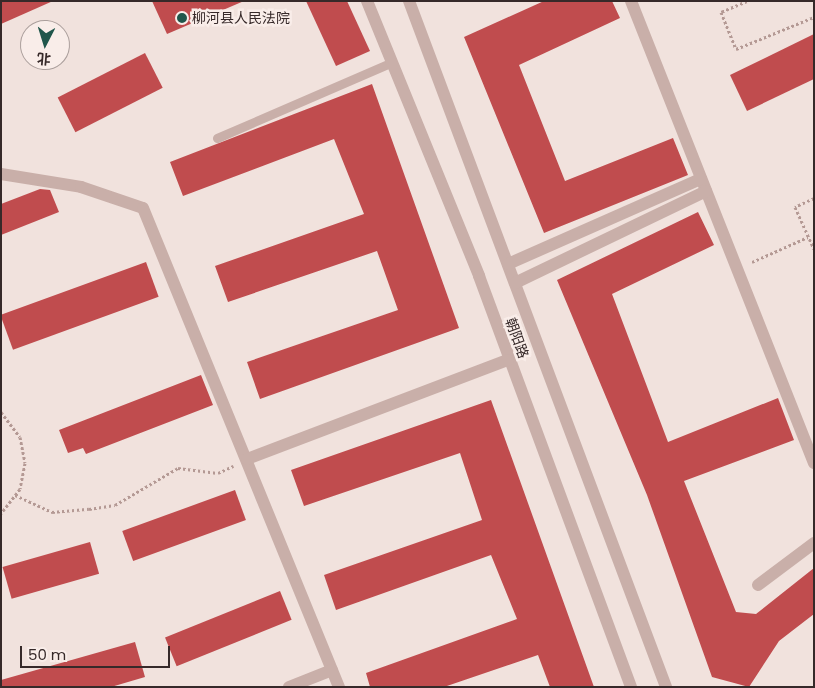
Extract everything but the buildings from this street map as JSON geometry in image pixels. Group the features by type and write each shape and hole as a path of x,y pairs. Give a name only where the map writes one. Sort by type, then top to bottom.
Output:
{"street":[{"name":"朝阳路","path":"367,1 390,63 479,276 508,360 631,687"},
{"path":"410,1 666,687"},
{"path":"630,1 814,462"},
{"path":"1,174 80,187 143,208 339,687"},
{"path":"508,264 701,179"},
{"path":"515,283 706,192"},
{"path":"247,459 508,360"},
{"path":"758,584 814,543"},
{"path":"289,687 332,670"}],"lane":[{"path":"217,138 390,63"}],"path":[{"path":"747,1 721,12 736,49 814,16"},
{"path":"814,198 795,207 814,249"},
{"path":"737,269 808,237"},
{"path":"1,412 13,426 23,450 23,476 15,495 1,513"},
{"path":"15,495 52,512 115,506 178,468 218,473 247,459"}],"place":[{"name":"柳河县人民法院","path":"182,18"}]}
